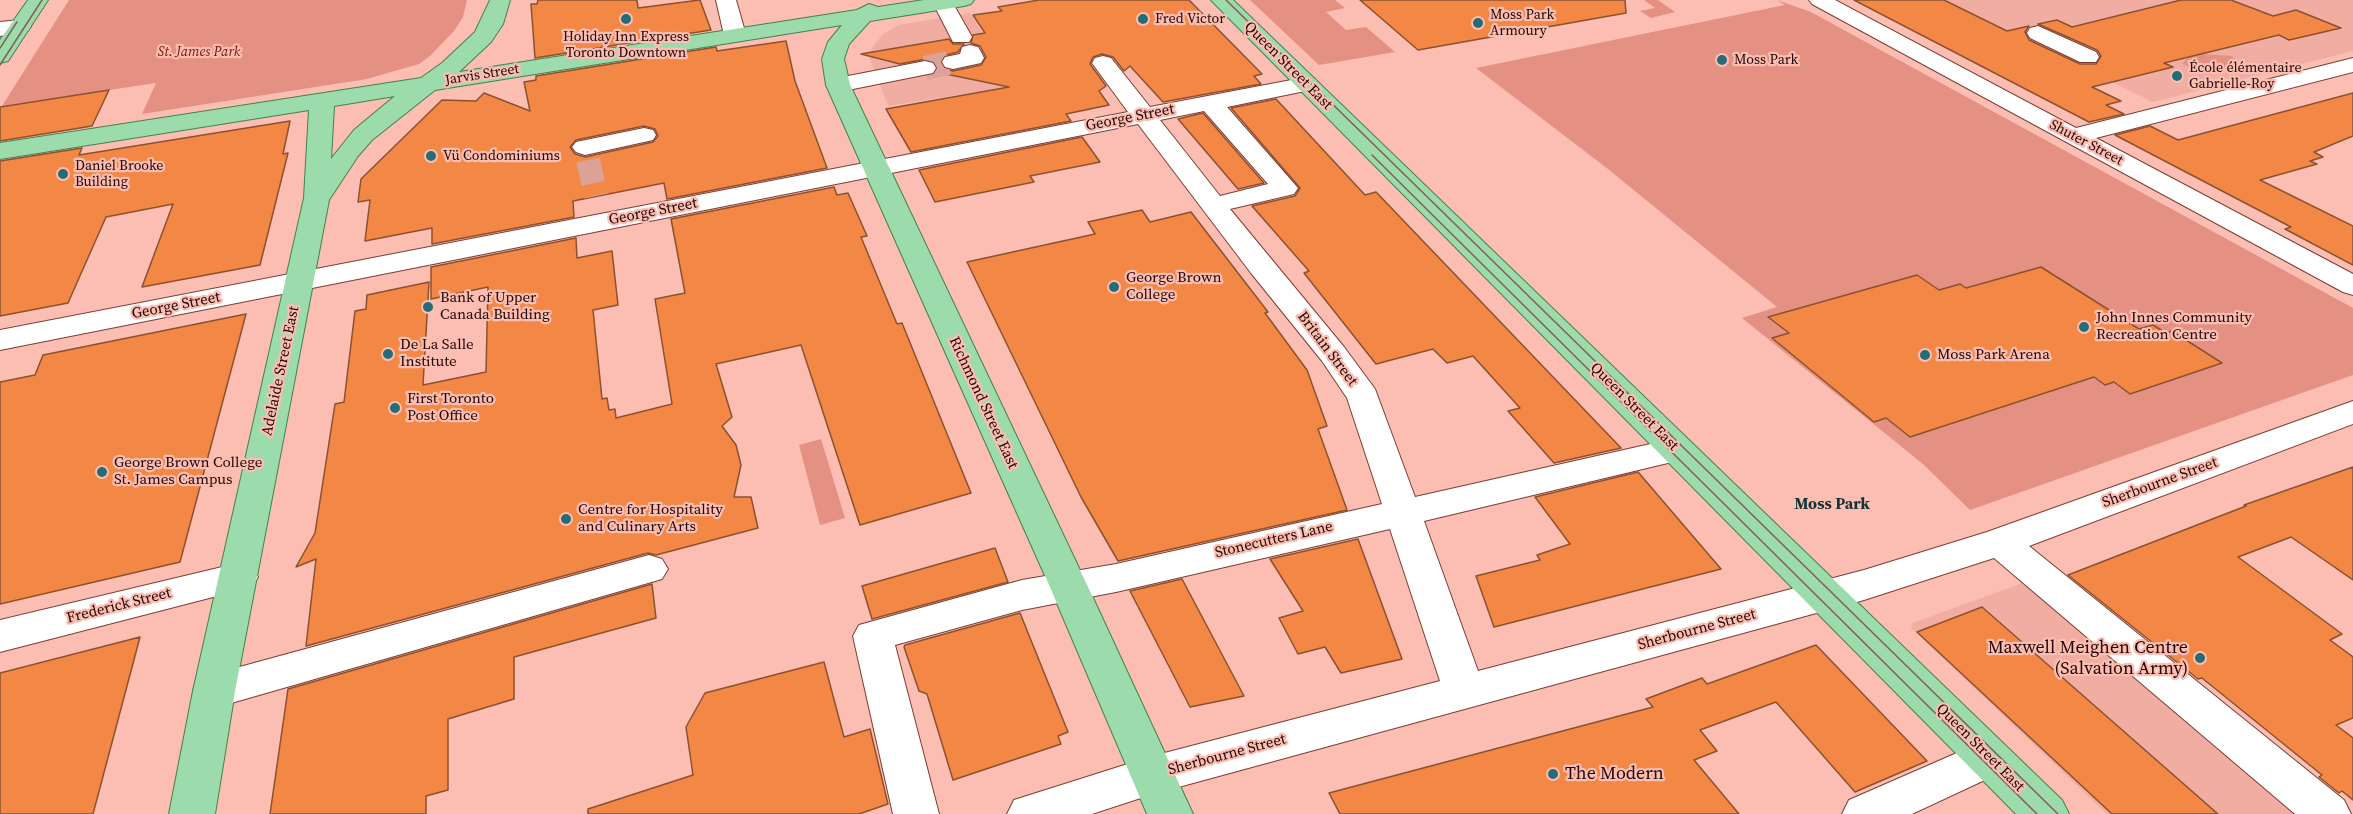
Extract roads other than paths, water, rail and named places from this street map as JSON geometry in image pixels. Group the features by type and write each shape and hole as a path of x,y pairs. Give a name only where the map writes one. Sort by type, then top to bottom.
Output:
{"main road":[{"path":"0,56 10,27 38,0"},
{"name":"Adelaide Street East","path":"192,814 214,691 316,200 348,152 363,135 450,68 483,37 492,24 500,0"},
{"name":"Richmond Street East","path":"879,0 839,42 833,59 838,85 1069,586 1170,814"},
{"name":"Jarvis Street","path":"0,151 964,0"},
{"name":"Queen Street East","path":"1221,0 2046,814"},
{"path":"316,200 320,114 323,100"}],"street":[{"path":"726,0 735,35"},
{"name":"Shuter Street","path":"1819,0 2353,286"},
{"path":"943,3 961,50"},
{"path":"2038,33 2088,57"},
{"name":"Britain Street","path":"1103,63 1261,267 1333,354 1362,397 1464,690"},
{"path":"2074,136 2353,65"},
{"path":"838,85 925,68"},
{"name":"George Street","path":"0,340 300,281 599,209 876,168 1307,84"},
{"path":"1210,103 1285,188 1214,205"},
{"path":"580,152 644,135"},
{"name":"Sherbourne Street","path":"1030,814 1153,774 1825,596 2000,542 2353,412"},
{"name":"Stonecutters Lane","path":"916,814 873,636 1022,595 1677,450"},
{"path":"2000,542 2328,814"},
{"path":"214,691 649,569"},
{"name":"Frederick Street","path":"0,636 238,577"},
{"path":"1865,814 1989,758"}],"tunnel":[{"path":"925,68 953,62"},
{"path":"588,160 596,196"}],"tram line":[{"path":"0,65 42,0"},
{"path":"1226,0 2058,814"},
{"path":"0,48 17,22"},
{"path":"1372,155 2037,814"}],"place":[{"name":"Holiday Inn Express Toronto Downtown","path":"626,19"},
{"name":"Fred Victor","path":"1143,19"},
{"name":"Moss Park Armoury","path":"1478,23"},
{"name":"Moss Park","path":"1722,60"},
{"name":"École élémentaire Gabrielle-Roy","path":"2177,76"},
{"name":"Vü Condominiums","path":"431,156"},
{"name":"Daniel Brooke Building","path":"63,174"},
{"name":"George Brown College","path":"1114,287"},
{"name":"Bank of Upper Canada Building","path":"428,307"},
{"name":"John Innes Community Recreation Centre","path":"2084,327"},
{"name":"De La Salle Institute","path":"388,354"},
{"name":"Moss Park Arena","path":"1925,355"},
{"name":"First Toronto Post Office","path":"395,408"},
{"name":"George Brown College St. James Campus","path":"102,472"},
{"name":"Centre for Hospitality and Culinary Arts","path":"566,519"},
{"name":"Maxwell Meighen Centre (Salvation Army)","path":"2200,658"},
{"name":"The Modern","path":"1553,774"}],"district":[{"name":"Moss Park","path":"1832,505"}],"park label":[{"name":"St. James Park","path":"199,52"}]}
